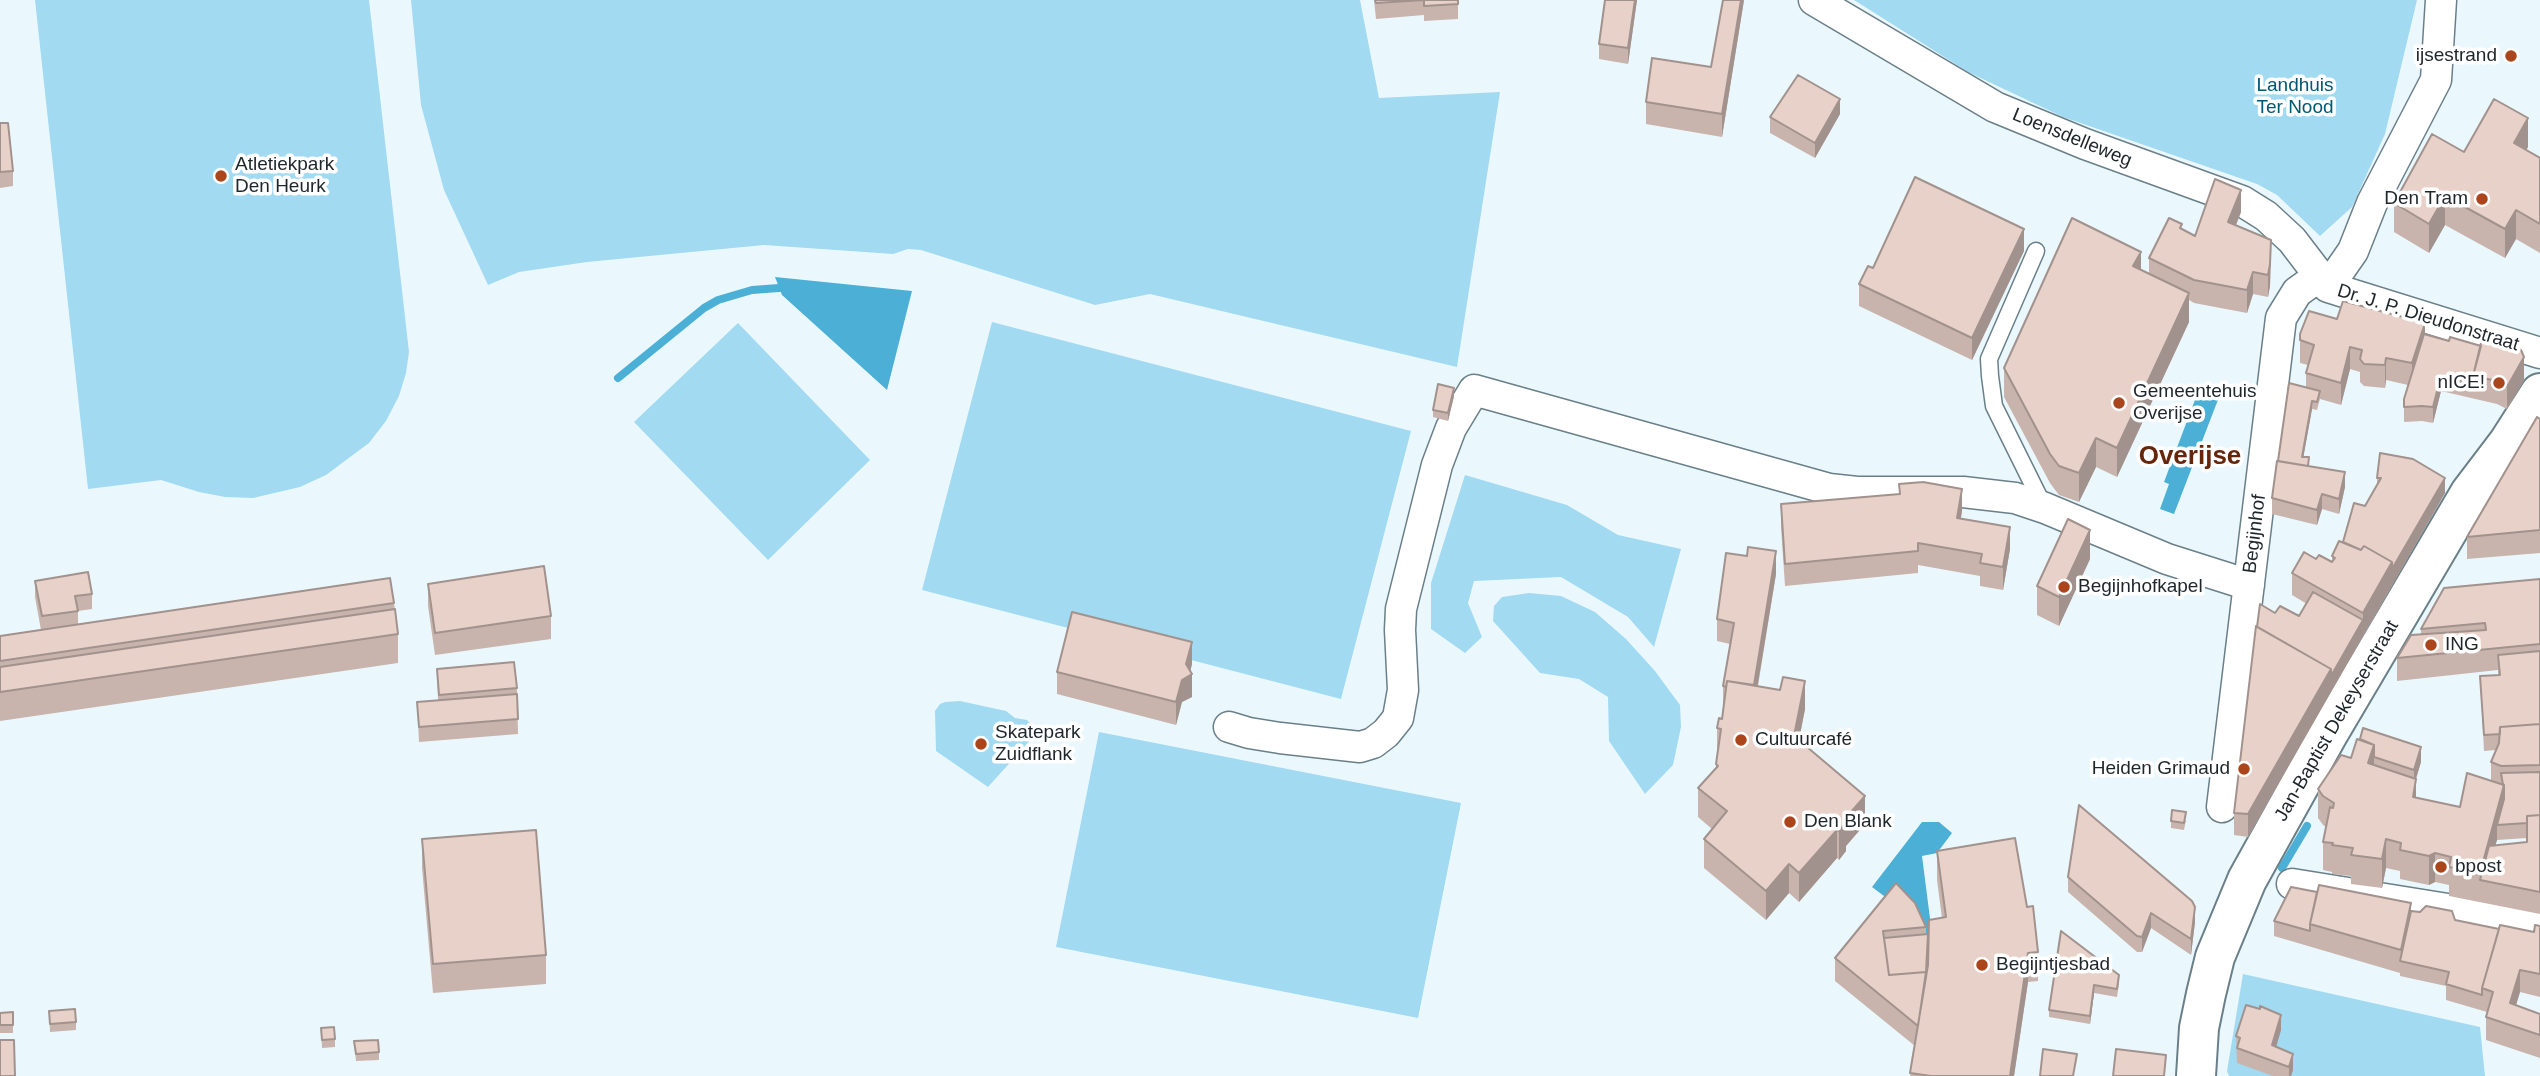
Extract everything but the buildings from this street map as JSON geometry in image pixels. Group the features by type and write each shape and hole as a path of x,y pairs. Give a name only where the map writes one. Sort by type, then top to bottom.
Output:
{"main road":[{"name":"Jan-Baptist Dekeyserstraat","path":"2196,1076 2199,1028 2216,957 2225,898 2328,734 2470,493 2508,443 2540,393"}],"street":[{"name":"Loensdelleweg","path":"1814,0 1994,107 2085,144 2242,201 2266,216 2292,240 2324,283"},
{"name":"Begijnhof","path":"2222,807 2281,318 2297,292 2311,282 2324,283 2353,251 2372,204 2436,80 2441,0"},
{"name":"Dr. J. P. Dieudonstraat","path":"2324,283 2540,353"},
{"path":"1229,727 1249,733 1360,747 1373,743 1386,733 1398,718 1403,690 1401,609 1437,465 1451,428 1474,390 1829,489 1857,492 1994,494 2027,501 2167,559 2249,585"},
{"path":"2292,884 2540,924"}],"lane":[{"path":"2036,251 1989,359 1994,406 2045,508"}],"green space":[{"name":"Atletiekpark Den Heurk","path":"35,0 369,0 409,352 399,396 386,421 369,443 326,475 300,487 253,498 199,492 161,480 88,489"},
{"path":"411,0 1360,0 1379,98 1500,92 1457,367 1150,294 1095,305 921,250 908,249 893,254 764,245 587,262 519,272 488,285 444,190 421,105"},
{"name":"Landhuis Ter Nood","path":"1854,0 2417,0 2385,134 2352,207 2320,236 2277,195 2257,184 2063,117 1968,72"},
{"path":"992,322 1411,431 1341,699 922,590"},
{"path":"738,323 870,460 768,560 634,422"},
{"path":"1465,475 1567,505 1618,535 1681,549 1654,647 1628,617 1561,577 1474,581 1468,603 1482,637 1465,653 1431,629 1431,583"},
{"path":"1529,593 1561,596 1595,612 1626,639 1655,671 1680,705 1681,727 1673,765 1645,794 1609,741 1608,697 1579,679 1540,673 1493,621 1494,606 1502,597"},
{"name":"Skatepark Zuidflank","path":"960,701 1006,711 1015,718 1027,720 1033,726 1034,736 988,787 936,751 935,711 945,702"},
{"path":"1099,732 1461,803 1418,1018 1056,947"},
{"path":"2243,974 2480,1027 2485,1076 2229,1076 2227,1071"}],"shaded area":[{"path":"775,277 912,291 887,390 782,295"},
{"path":"2201,384 2221,392 2174,514 2160,509 2169,484 2164,482"},
{"path":"1922,822 1939,822 1952,833 1937,853 1922,856 1932,934 1923,939 1896,905 1872,887"}],"waterway":[{"path":"618,378 704,308 718,300 752,290 779,288"},
{"path":"2282,868 2307,826"}],"place":[{"name":"ijsestrand","path":"2511,56"},
{"name":"Atletiekpark Den Heurk","path":"221,176"},
{"name":"Den Tram","path":"2482,199"},
{"name":"nICE!","path":"2499,383"},
{"name":"Gemeentehuis Overijse","path":"2119,403"},
{"name":"Begijnhofkapel","path":"2064,587"},
{"name":"ING","path":"2431,645"},
{"name":"Cultuurcafé","path":"1741,740"},
{"name":"Skatepark Zuidflank","path":"981,744"},
{"name":"Heiden Grimaud","path":"2244,769"},
{"name":"Den Blank","path":"1790,822"},
{"name":"bpost","path":"2441,867"},
{"name":"Begijntjesbad","path":"1982,965"}],"district":[{"name":"Overijse","path":"2190,457"}]}
